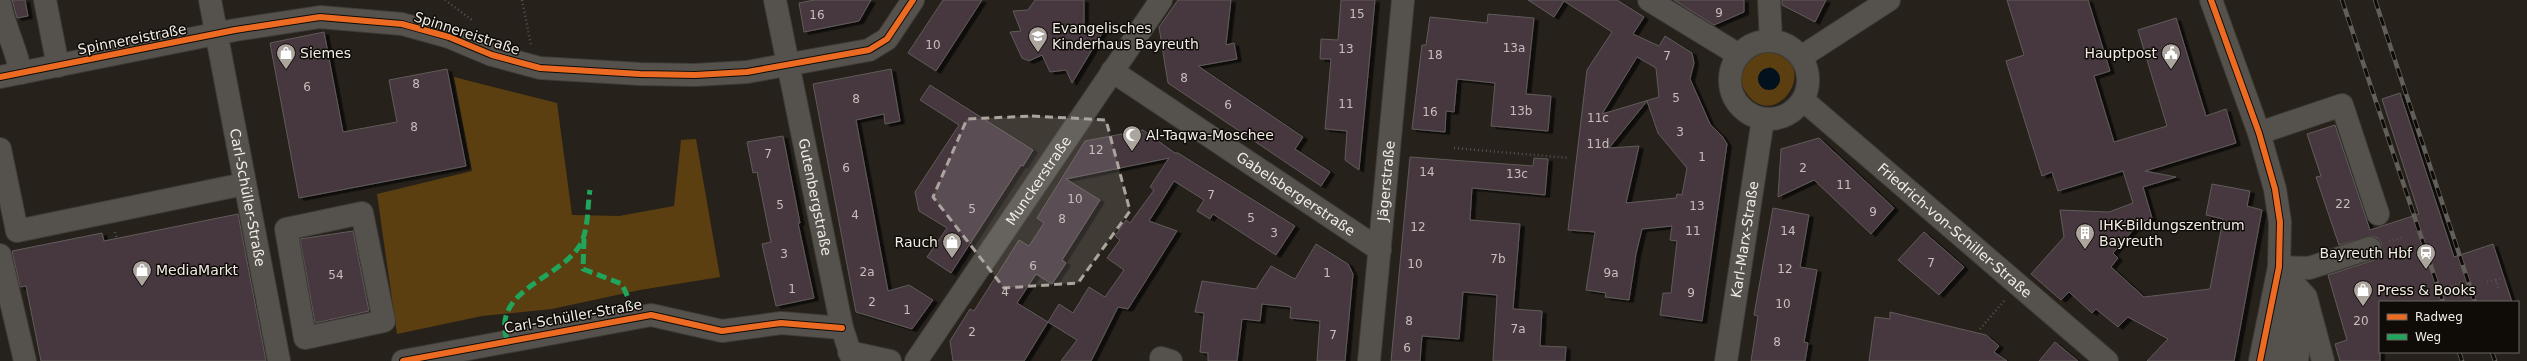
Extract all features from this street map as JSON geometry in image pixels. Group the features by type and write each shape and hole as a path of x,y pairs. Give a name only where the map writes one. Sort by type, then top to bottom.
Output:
{"street":[{"path":"45,0 58,66"},
{"name":"Carl-Schüller-Straße","path":"210,0 279,361"},
{"name":"Gutenbergstraße","path":"775,0 842,328 851,356"},
{"path":"788,66 868,50 887,39 913,0"},
{"name":"Munckerstraße","path":"916,361 1160,0"},
{"name":"Jägerstraße","path":"1369,361 1403,0"},
{"path":"1649,0 1739,55"},
{"path":"1769,0 1771,41"},
{"path":"1801,57 1890,0"},
{"path":"2211,0 2259,133 2275,189 2285,273 2277,361"},
{"path":"0,4 5,28 17,54 10,75"},
{"name":"Spinnereistraße","path":"10,75 217,34 320,17 363,19 402,24 449,37 492,55 536,67 586,73 695,75 747,72 788,66"},
{"path":"1771,41 1785,44 1801,57 1809,75 1808,86 1803,100 1793,111 1784,116 1763,119 1745,110 1733,94 1730,74 1739,55 1755,43 1771,41"},
{"name":"Gabelsbergerstraße","path":"1112,71 1380,250"},
{"name":"Friedrich-von-Schiller-Straße","path":"1803,100 2107,361"},
{"path":"2259,133 2342,105 2378,214"},
{"name":"Karl-Marx-Straße","path":"1726,361 1763,119"},
{"path":"0,149 8,225 17,231 244,184"},
{"path":"362,214 384,321 304,338 300,307 286,229 362,214"},
{"path":"2285,273 2309,268 2370,248"},
{"path":"0,255 25,361"},
{"path":"2285,273 2306,297 2323,361"},
{"path":"2260,361 2285,273"},
{"path":"2296,361 2306,297"},
{"path":"270,313 300,307"},
{"name":"Carl-Schüller-Straße","path":"403,361 651,315 722,331 781,323 842,328"},
{"path":"851,356 890,361"}],"path":[{"path":"445,0 472,20"},
{"path":"522,0 536,67"},
{"path":"1454,148 1569,158"},
{"path":"2487,282 2504,277"},
{"path":"2496,280 2498,288"},
{"path":"2443,289 2464,282"},
{"path":"1980,329 2018,285"},
{"path":"2453,286 2456,294"}],"highlighted area":[{"path":"1032,116 1106,120 1130,211 1078,283 1004,288 933,197 967,119"}],"shaded area":[{"path":"1768,52 1785,58 1793,68 1794,79 1790,91 1782,100 1771,105 1759,104 1747,94 1743,87 1742,73 1745,67 1754,57","holes":["1770,67 1774,69 1780,81 1774,89 1761,72"]},
{"path":"454,77 557,103 572,215 619,216 674,206 681,140 696,139 720,277 640,290 552,309 482,316 397,334 377,194 472,171"}],"water":[{"path":"1769,68 1777,71 1780,79 1777,87 1769,90 1761,87 1758,79 1761,71"}],"building":[{"path":"12,0 25,0 28,16 17,18"},
{"path":"814,0 871,0 859,21 804,32 799,3"},
{"path":"943,0 982,0 936,71 908,53"},
{"path":"1035,0 1084,0 1084,26 1104,30 1072,83 1066,70 1050,72 1042,55 1029,61 1022,58 1010,32 1021,31 1013,11 1028,10"},
{"path":"1178,0 1231,0 1226,45 1234,43 1237,59 1198,66 1303,137 1295,149 1330,172 1321,186 1168,83 1159,27"},
{"path":"1341,0 1375,0 1359,170 1345,160 1347,131 1325,129 1331,59 1320,59 1321,39 1338,40"},
{"path":"1528,0 1617,0 1644,17 1633,34 1659,46 1665,36 1692,53 1694,63 1690,79 1710,124 1722,136 1727,144 1702,321 1660,315 1663,293 1671,293 1677,241 1670,240 1672,226 1642,229 1636,254 1629,300 1605,297 1606,293 1586,290 1595,232 1568,230 1587,70 1612,32 1564,1 1554,17","holes":["1637,57 1656,68 1659,97 1602,114","1647,101 1658,133 1687,168 1682,195 1677,194 1676,198 1626,203 1639,146 1609,148"]},
{"path":"1674,0 1744,0 1744,12 1714,25"},
{"path":"1782,0 1826,0 1815,22 1782,5"},
{"path":"2007,0 2088,0 2110,71 2094,76 2114,142 2167,126 2138,30 2176,18 2206,116 2226,109 2236,143 2145,171 2176,177 2143,187 2152,218 2139,223 2113,253 2118,258 2111,267 2144,297 2210,289 2223,219 2206,215 2212,184 2250,191 2247,206 2262,210 2234,361 2147,361 2168,339 2128,317 2118,327 2096,309 2092,313 2069,292 2061,300 2031,274 2064,237 2060,210 2109,212 2133,203 2123,171 2058,191 2052,172 2042,176 2006,61 2024,55"},
{"path":"1488,14 1534,18 1526,94 1551,96 1548,131 1491,126 1495,83 1457,79 1454,112 1446,111 1445,132 1412,129 1422,45 1426,45 1430,17 1487,23"},
{"path":"324,32 343,132 397,122 389,80 447,69 466,166 299,198 270,43"},
{"path":"891,69 900,121 885,124 884,114 856,120 888,291 909,285 933,300 912,329 856,312 813,84"},
{"path":"930,85 1033,150 1023,166 1021,165 951,273 927,257 947,228 919,211 915,192 959,125 920,100"},
{"path":"2400,93 2454,257 2493,244 2512,301 2379,301 2380,361 2340,361 2335,344 2347,340 2328,275 2374,260 2380,256 2382,244 2378,238 2372,236 2339,245 2316,177 2321,176 2307,134 2335,125 2370,230 2419,214 2382,99"},
{"path":"1143,130 1175,153 1178,153 1295,226 1276,255 1213,214 1210,219 1197,211 1204,200 1174,181 1149,221 1177,231 1128,309 1118,307 1091,361 1061,361 1077,340 1048,322 1024,361 953,361 950,341 970,309 974,311 1019,240 1029,246 1044,223 1037,218 1085,141","holes":["1169,158 1150,187 1154,190 1130,223 1126,220 1115,236 1120,240 1107,258 1124,270 1105,297 1089,287 1073,313 1059,304 1048,322 1017,303 1036,274 1052,284 1066,263 1062,260 1100,200 1066,179"]},
{"path":"783,136 800,223 798,223 814,298 776,306 762,244 771,242 757,172 753,173 747,142"},
{"path":"1819,138 1894,208 1871,234 1814,180 1778,197 1781,149"},
{"path":"1410,157 1533,166 1534,158 1548,159 1545,195 1472,188 1470,220 1520,224 1513,309 1542,311 1540,346 1566,347 1565,361 1493,361 1497,295 1463,292 1459,339 1422,336 1420,361 1391,361"},
{"path":"1773,208 1809,215 1800,267 1817,270 1804,342 1808,343 1805,361 1751,361 1758,316 1754,315"},
{"name":"MediaMarkt","path":"238,214 266,361 41,361 26,286 20,287 12,251 102,233 104,241"},
{"path":"353,231 369,311 315,323 300,239"},
{"path":"1924,232 1964,267 1939,295 1898,260"},
{"path":"1316,244 1348,264 1353,274 1345,361 1317,361 1320,321 1290,318 1291,307 1262,304 1260,321 1242,319 1237,361 1208,361 1208,353 1200,352 1204,313 1195,312 1202,281 1256,289 1271,266 1295,279"},
{"path":"1890,312 1986,335 1999,346 1994,352 2007,361 1869,361 1875,317 1890,319"},
{"path":"2055,342 2078,361 2039,361"}],"railway":[{"path":"2342,0 2443,301"},
{"path":"2375,0 2475,301"},
{"path":"2459,353 2462,361"},
{"path":"2492,353 2495,361"}],"marked path":[{"path":"507,340 505,323 509,309 518,297 530,286 570,257 580,245 585,232 590,190"},
{"path":"584,239 583,269 622,284 636,316"}],"cycle path":[{"path":"0,77 235,30 320,17 402,24 449,37 492,55 540,68 640,74 695,75 747,72 869,50 887,39 913,0"},
{"path":"2211,0 2259,133 2275,189 2280,222 2279,267 2260,361"},
{"path":"403,361 651,315 722,331 781,323 842,328"}],"place":[{"name":"Evangelisches Kinderhaus Bayreuth","path":"1038,53"},
{"name":"Siemes","path":"286,70"},
{"name":"Hauptpost","path":"2171,70"},
{"name":"Al-Taqwa-Moschee","path":"1132,152"},
{"name":"IHK-Bildungszentrum Bayreuth","path":"2085,250"},
{"name":"Rauch","path":"952,259"},
{"name":"Bayreuth Hbf","path":"2426,270"},
{"name":"MediaMarkt","path":"142,287"},
{"name":"Press & Books","path":"2363,307"}]}
